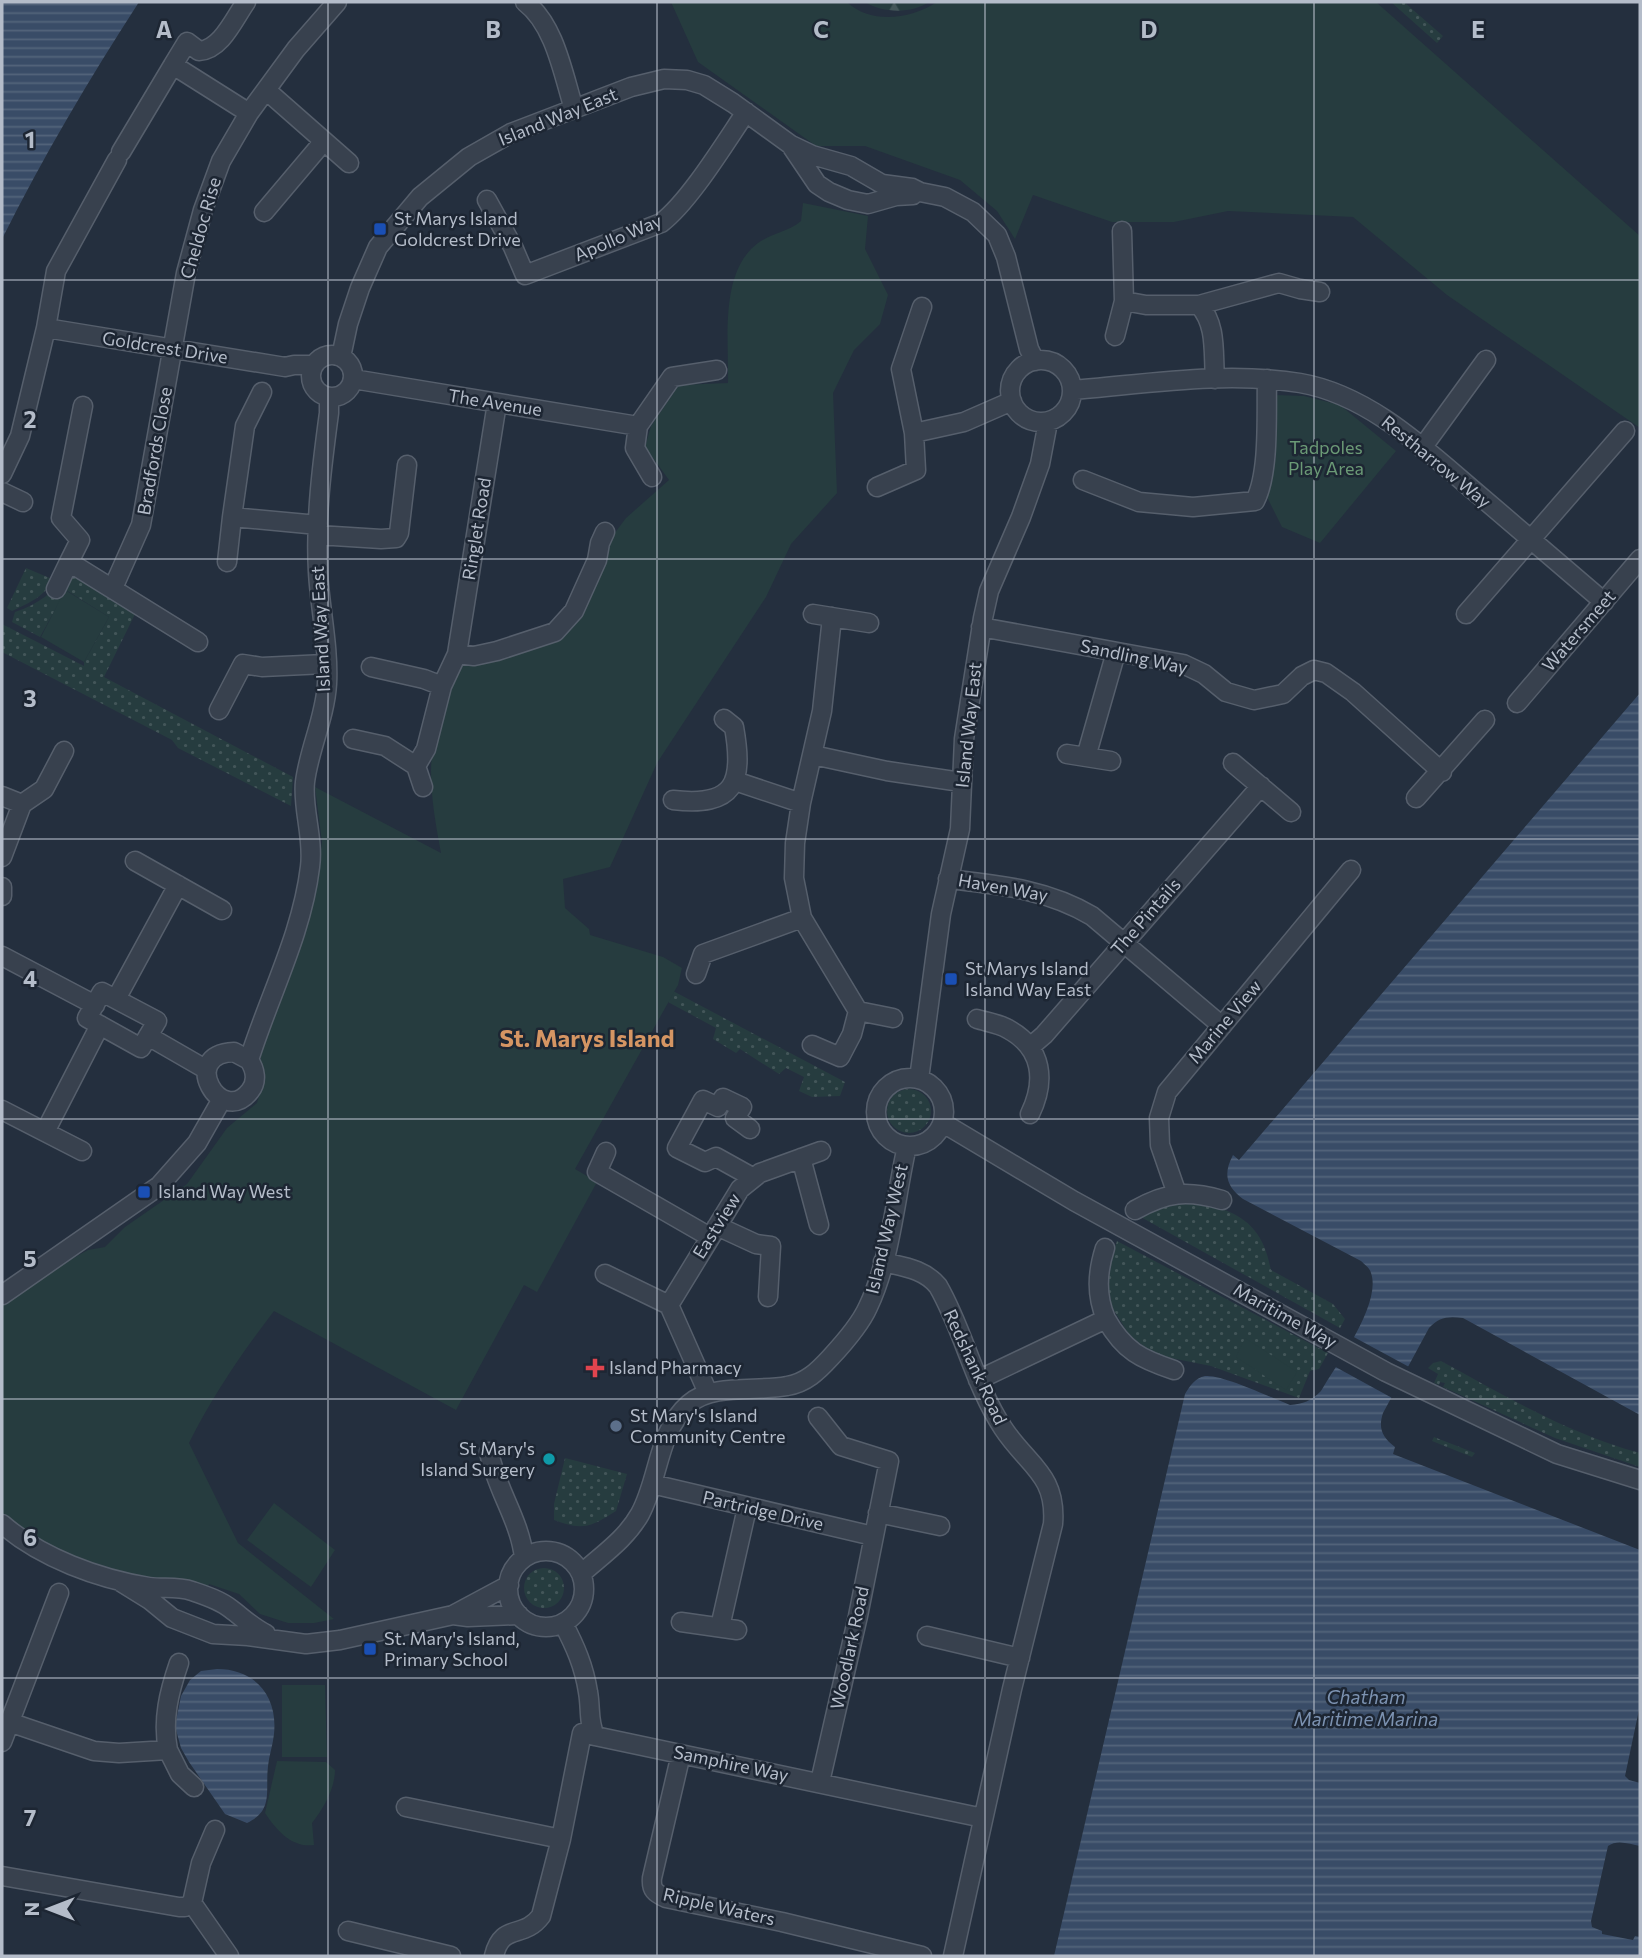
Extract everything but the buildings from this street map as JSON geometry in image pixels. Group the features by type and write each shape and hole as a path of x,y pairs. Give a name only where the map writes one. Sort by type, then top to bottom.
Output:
{"street":[{"path":"2,474 20,436 46,328 55,271 187,42 199,51 215,46 246,2"},
{"name":"Cheldoc Rise","path":"173,350 186,273 203,210 221,161 249,113 296,49 337,2"},
{"path":"525,2 537,11 554,47 575,108"},
{"path":"173,65 249,113"},
{"name":"Island Way East","path":"341,357 348,324 378,247 420,197 469,157 511,133 642,83 672,79 687,80 709,87 791,145 815,157 851,166 882,184 937,195 961,204 973,212 997,235 1006,257 1029,349 1035,361"},
{"path":"266,90 349,163"},
{"name":"Apollo Way","path":"486,200 513,247 525,275 642,232 667,218 686,197 746,112"},
{"path":"264,212 324,141"},
{"name":"Island Way East","path":"791,145 817,184 848,200 871,203 920,192"},
{"path":"1115,336 1124,301 1122,231"},
{"path":"1124,301 1146,305 1199,305 1279,283 1320,292"},
{"path":"1199,305 1208,315 1212,327 1215,379"},
{"path":"877,487 916,470 914,433 901,369 922,307"},
{"name":"Goldcrest Drive","path":"46,328 285,367 313,374"},
{"name":"Bradfords Close","path":"113,588 141,525 173,350"},
{"path":"328,355 341,357 351,366 353,379 351,386 341,395 329,397 317,391 313,374 322,357 328,355"},
{"path":"1046,360 1056,364 1070,379 1071,400 1063,413 1048,422 1037,422 1024,417 1016,409 1010,393 1014,376 1021,368 1035,361 1046,360"},
{"path":"1422,448 1486,360"},
{"path":"652,477 635,448 638,426 672,377 717,370"},
{"name":"The Avenue","path":"353,379 638,426"},
{"name":"Restharrow Way","path":"1072,390 1215,379 1267,379 1303,384 1340,394 1376,414 1422,448 1604,602"},
{"path":"1083,480 1139,502 1193,507 1255,500 1259,492 1265,453 1267,379"},
{"path":"227,562 245,426 262,392"},
{"name":"Island Way East","path":"222,1099 236,1100 251,1090 255,1075 249,1059 261,1020 288,954 306,893 311,865 311,838 304,785 324,709 327,682 318,569 318,530 329,397"},
{"path":"914,433 964,422 1012,401"},
{"name":"Ringlet Road","path":"416,766 426,749 442,686 457,654 497,403"},
{"path":"55,589 80,540 61,518 83,405"},
{"name":"Island Way East","path":"919,1079 941,914 960,829 964,739 981,627 989,591 1021,517 1040,464 1048,422"},
{"path":"1466,614 1625,431"},
{"path":"232,517 381,539 396,538 399,533 407,465"},
{"path":"2,492 23,502"},
{"path":"457,654 474,656 497,651 555,632 574,611 597,560 605,532"},
{"name":"Watersmeet","path":"1517,703 1640,559"},
{"path":"69,562 198,642"},
{"path":"814,614 869,623"},
{"path":"812,1045 840,1057 852,1034 858,1011 803,918 794,878 795,843 822,710 832,617"},
{"name":"Sandling Way","path":"981,627 1183,664 1204,674 1226,692 1254,701 1283,694 1302,676 1314,670 1326,673 1353,692 1442,772"},
{"path":"1086,757 1116,652"},
{"path":"219,710 243,664 262,667 326,664"},
{"path":"371,667 424,679 442,686"},
{"path":"673,800 711,800 725,794 735,781 738,770 734,727 724,719"},
{"path":"1416,798 1442,772 1485,720"},
{"path":"353,739 385,746 416,766 423,787"},
{"path":"2,857 22,804 44,789 64,751"},
{"path":"1066,754 1111,761"},
{"path":"813,755 887,771 961,782"},
{"path":"1233,763 1291,812"},
{"path":"735,781 801,803"},
{"name":"The Pintails","path":"1030,1047 1044,1035 1261,786"},
{"path":"2,796 22,804"},
{"path":"135,861 222,909"},
{"name":"Marine View","path":"1177,1194 1160,1145 1159,1118 1167,1092 1351,870"},
{"name":"Haven Way","path":"948,879 1051,895 1071,903 1091,916 1222,1026"},
{"path":"116,999 178,885"},
{"path":"2,887 2,896"},
{"path":"696,974 703,954 803,918"},
{"path":"2,956 95,1004"},
{"path":"102,992 157,1021 141,1048 87,1018 95,1004 102,992"},
{"path":"858,1011 893,1018"},
{"path":"977,1019 1008,1029 1030,1047 1038,1061 1039,1097 1030,1114"},
{"path":"44,1132 100,1025"},
{"path":"148,1036 208,1070"},
{"path":"2,1296 159,1186 197,1143 222,1099 210,1089 208,1070 217,1056 234,1052 249,1059"},
{"path":"908,1077 919,1079 930,1083 937,1091 944,1112 943,1123 929,1141 907,1146 886,1137 879,1128 876,1105 887,1086 908,1077"},
{"path":"750,1129 735,1118 742,1107 723,1098 718,1107 696,1097 677,1149 705,1162 716,1157 752,1177"},
{"path":"2,1110 82,1151"},
{"name":"Maritime Way","path":"943,1123 1074,1201 1386,1372 1557,1454 1640,1480"},
{"name":"Island Way West","path":"708,1393 789,1386 815,1374 845,1342 868,1307 883,1262 907,1146"},
{"name":"Eastview","path":"668,1304 740,1189 752,1177 821,1151"},
{"path":"606,1152 597,1172 713,1232 771,1246 768,1297"},
{"path":"801,1158 819,1225"},
{"path":"1135,1210 1154,1199 1177,1194 1201,1194 1222,1200"},
{"path":"1105,1248 1098,1282 1106,1319 1117,1337 1131,1352 1143,1360 1174,1370"},
{"name":"Redshank Road","path":"883,1262 912,1269 931,1278 938,1286 978,1380 1003,1428 1042,1475 1053,1500 1053,1524 983,1818"},
{"path":"582,1574 620,1541 640,1514 652,1484 667,1431 691,1402 708,1393 668,1304 605,1274"},
{"path":"978,1380 1106,1319"},
{"name":"Woodlark Road","path":"818,1416 841,1446 889,1461 858,1616 820,1782"},
{"path":"489,1452 492,1467 522,1539 524,1558"},
{"name":"Partridge Drive","path":"652,1484 873,1536"},
{"path":"681,1622 729,1628 747,1508"},
{"path":"878,1513 940,1527"},
{"path":"2,1524 38,1549 121,1582 153,1588 178,1588 226,1605 249,1625 278,1640"},
{"path":"546,1551 557,1552 568,1557 582,1574 584,1586 579,1608 563,1623 551,1627 540,1626 519,1615 509,1596 509,1585 517,1565 524,1558 546,1551"},
{"path":"121,1582 172,1618 207,1632 220,1636 243,1636 306,1644 330,1642 453,1615 509,1585"},
{"path":"2,1742 58,1593"},
{"path":"453,1615 468,1618 519,1615"},
{"path":"563,1623 581,1658 589,1694 590,1725 595,1736"},
{"path":"927,1636 1020,1658"},
{"path":"179,1663 167,1705 166,1737 168,1750 180,1774 194,1787"},
{"path":"9,1722 94,1751 119,1753 168,1750"},
{"path":"494,1956 497,1942 501,1938 533,1926 541,1916 559,1847 582,1734 595,1736"},
{"name":"Samphire Way","path":"595,1736 983,1818"},
{"name":"Ripple Waters","path":"681,1754 652,1878 651,1887 656,1894 922,1956"},
{"path":"406,1807 559,1847"},
{"path":"953,1956 983,1818"},
{"path":"215,1830 201,1863 192,1903 229,1956"},
{"path":"2,1876 179,1907 192,1903"},
{"path":"348,1931 451,1956"}],"green space":[{"path":"671,2 847,2 868,14 891,17 903,16 937,2 1376,2 1640,236 1640,428 1447,295 1353,217 1228,211 1174,222 1112,222 1033,195 1015,239 997,211 960,180 865,146 816,146 698,62"},
{"path":"865,2 929,2 914,9 897,11"},
{"path":"1391,2 1404,2 1443,36 1437,43"},
{"path":"803,203 868,216 865,249 888,295 880,324 854,350 833,393 837,493 791,544 766,597 657,763 610,867 563,879 565,908 589,929 590,935 663,957 682,968 678,985 575,1169 597,1182 537,1292 524,1285 456,1410 274,1311 218,1391 189,1443 238,1543 334,1619 314,1623 288,1623 260,1614 239,1594 209,1584 206,1592 146,1579 41,1546 2,1516 2,1306 68,1261 88,1250 105,1247 125,1227 187,1184 227,1128 257,1103 263,1083 260,1054 316,887 322,842 315,787 441,853 431,781 432,757 442,714 465,660 559,637 611,538 626,518 669,480 645,447 651,426 679,385 728,383 729,308 737,271 758,243 801,221"},
{"name":"Tadpoles Play Area","path":"1276,395 1304,396 1340,405 1396,451 1320,543 1282,527 1266,495 1276,457"},
{"path":"26,568 52,579 42,594 12,611 7,608"},
{"path":"70,573 139,606 104,677 293,777 291,806 178,748 172,740 2,652 2,624 84,666 109,617 66,590 40,637 12,622 15,612 45,597"},
{"path":"65,590 109,617 84,662 41,637"},
{"path":"673,991 845,1082 840,1096 812,1097 799,1091 804,1077 786,1068 779,1074 740,1049 736,1053 713,1039 716,1028 668,1002"},
{"path":"909,1089 924,1096 931,1111 924,1126 909,1133 894,1126 887,1111 894,1096"},
{"path":"1180,1198 1228,1211 1251,1226 1266,1252 1271,1270 1333,1304 1345,1319 1340,1328 1139,1216"},
{"path":"1117,1241 1328,1353 1319,1369 1310,1371 1299,1398 1211,1366 1156,1355 1130,1336 1113,1309 1108,1291 1108,1271"},
{"path":"1245,1338 1297,1372 1286,1390 1236,1357"},
{"path":"1441,1361 1563,1425 1640,1453 1640,1467 1555,1438 1443,1387 1445,1383 1434,1383 1438,1374 1428,1368"},
{"path":"1434,1437 1475,1453 1472,1457 1432,1441"},
{"path":"565,1458 627,1474 616,1511 586,1526 554,1520 554,1504"},
{"path":"274,1503 335,1550 311,1587 247,1540"},
{"path":"544,1568 552,1569 558,1574 563,1580 563,1596 558,1602 552,1607 544,1608 536,1607 530,1602 525,1596 524,1588 525,1580 530,1574 536,1569"},
{"path":"282,1685 325,1685 327,1757 282,1757"},
{"path":"277,1761 326,1762 335,1770 328,1798 312,1823 314,1845 292,1841 265,1813"}],"water":[{"path":"2,2 139,2 67,119 2,239"},
{"name":"Chatham Maritime Marina","path":"1640,693 1640,1415 1463,1318 1453,1317 1440,1319 1429,1328 1383,1413 1381,1428 1384,1436 1395,1447 1393,1454 1640,1550 1640,1705 1625,1776 1640,1783 1640,1846 1619,1842 1608,1846 1591,1921 1592,1927 1602,1931 1602,1934 1633,1940 1635,1936 1640,1937 1640,1956 1054,1956 1185,1394 1198,1379 1213,1376 1235,1382 1290,1405 1307,1401 1321,1391 1356,1334 1370,1301 1373,1286 1371,1273 1361,1261 1237,1194 1227,1174 1233,1155 1239,1160"},
{"path":"231,1670 253,1680 268,1697 272,1708 274,1734 265,1806 256,1818 247,1823 225,1814 181,1748 175,1726 181,1696 190,1680 201,1671"}],"pier":[{"path":"1350,1335 1411,1368 1394,1399 1332,1365"}],"place":[{"name":"St Marys Island Goldcrest Drive","path":"380,229"},
{"name":"St Marys Island Island Way East","path":"951,979"},
{"name":"Island Way West","path":"144,1192"},
{"name":"Island Pharmacy","path":"595,1368"},
{"name":"St Mary's Island Community Centre","path":"616,1426"},
{"name":"St Mary's Island Surgery","path":"549,1459"},
{"name":"St. Mary's Island, Primary School","path":"370,1649"}],"district":[{"name":"St. Marys Island","path":"587,1039"}]}
